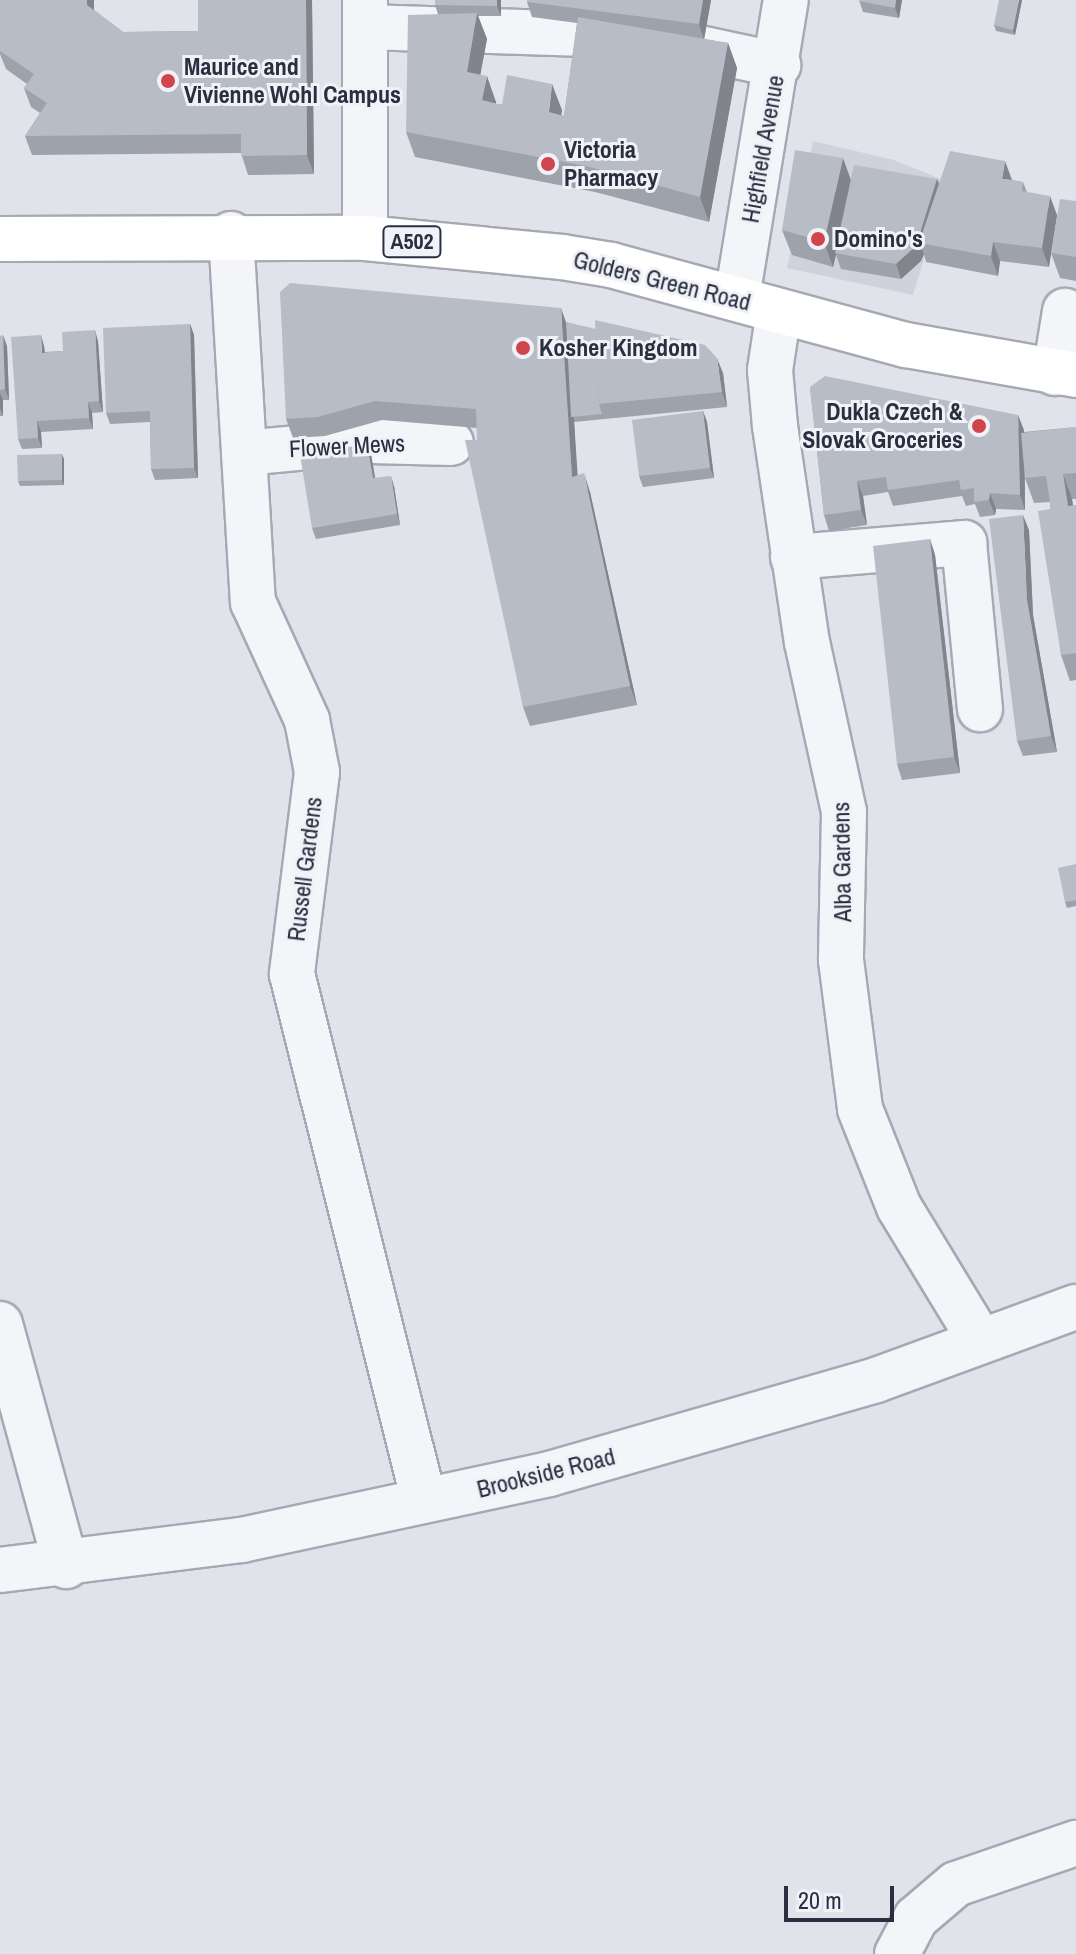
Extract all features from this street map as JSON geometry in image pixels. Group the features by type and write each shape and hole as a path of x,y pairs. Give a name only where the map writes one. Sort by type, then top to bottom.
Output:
{"main road":[{"name":"Golders Green Road","path":"0,239 231,234 365,238 562,257 737,298 906,345 1065,374"}],"street":[{"name":"Highfield Avenue","path":"737,298 778,65 786,0"},
{"path":"365,238 365,14 667,41 778,65"},
{"name":"Russell Gardens","path":"231,234 253,602 307,720 317,772 292,974 424,1501"},
{"name":"Alba Gardens","path":"779,311 770,370 793,557 844,812 841,960 860,1109 899,1207 980,1340"},
{"path":"1065,311 1065,374"},
{"name":"Flower Mews","path":"244,453 370,441 451,443"},
{"path":"793,557 964,543 980,709"},
{"name":"Brookside Road","path":"0,1570 66,1566 242,1540 424,1501 738,1424 1076,1307"},
{"path":"0,1324 66,1566"},
{"path":"897,1954 916,1918 956,1884 1076,1843"}],"shaded area":[{"path":"813,141 894,160 948,182 913,295 787,268"}],"building":[{"name":"Maurice and Vivienne Wohl Campus","path":"0,0 87,0 87,5 123,32 198,31 198,0 306,0 307,155 241,156 241,134 25,136 47,103 24,88 34,74 0,51"},
{"path":"435,0 497,0 497,6 435,5"},
{"path":"527,0 703,0 699,24"},
{"path":"859,0 896,0 895,8"},
{"path":"999,0 1019,0 1013,30 994,25"},
{"path":"477,13 467,72 487,76 482,100 502,105 507,75 552,84 549,112 564,116 578,17 728,43 700,197 586,166 406,132 408,15"},
{"path":"795,150 843,158 824,242 782,230"},
{"path":"950,151 1005,161 1002,179 1023,182 1022,191 1050,196 1042,248 993,242 991,256 919,243"},
{"path":"854,165 937,179 916,246 896,264 835,253"},
{"path":"1060,199 1076,201 1076,257 1051,253"},
{"path":"290,283 561,308 572,477 584,473 630,686 523,707 465,440 477,440 476,409 375,401 318,417 286,419 280,292"},
{"path":"595,320 705,345 717,358 722,392 599,404"},
{"path":"566,322 596,329 602,414 571,417"},
{"path":"190,324 194,468 151,469 150,411 106,413 103,328"},
{"path":"95,330 99,401 88,402 89,418 37,421 38,438 18,439 11,337 41,335 42,353 63,351 62,332"},
{"path":"3,335 5,389 0,390 0,336"},
{"path":"825,376 1018,415 1020,495 990,493 989,500 974,502 974,488 961,490 959,480 888,490 886,477 857,481 861,510 824,515 810,387"},
{"path":"703,411 710,468 639,476 632,420"},
{"path":"1076,427 1076,473 1063,474 1068,506 1076,505 1076,653 1061,655 1038,511 1051,509 1046,476 1025,478 1021,433"},
{"path":"367,444 373,478 391,476 397,514 312,528 300,455"},
{"path":"62,454 62,480 18,481 17,455"},
{"path":"1023,515 1027,600 1051,736 1017,741 989,519"},
{"path":"930,539 954,757 897,764 873,546"},
{"path":"1076,864 1076,900 1065,902 1058,868"}],"place":[{"name":"Maurice and Vivienne Wohl Campus","path":"168,81"},
{"name":"Victoria Pharmacy","path":"548,164"},
{"name":"Domino's","path":"818,239"},
{"name":"Kosher Kingdom","path":"523,348"},
{"name":"Dukla Czech & Slovak Groceries","path":"979,426"}]}
